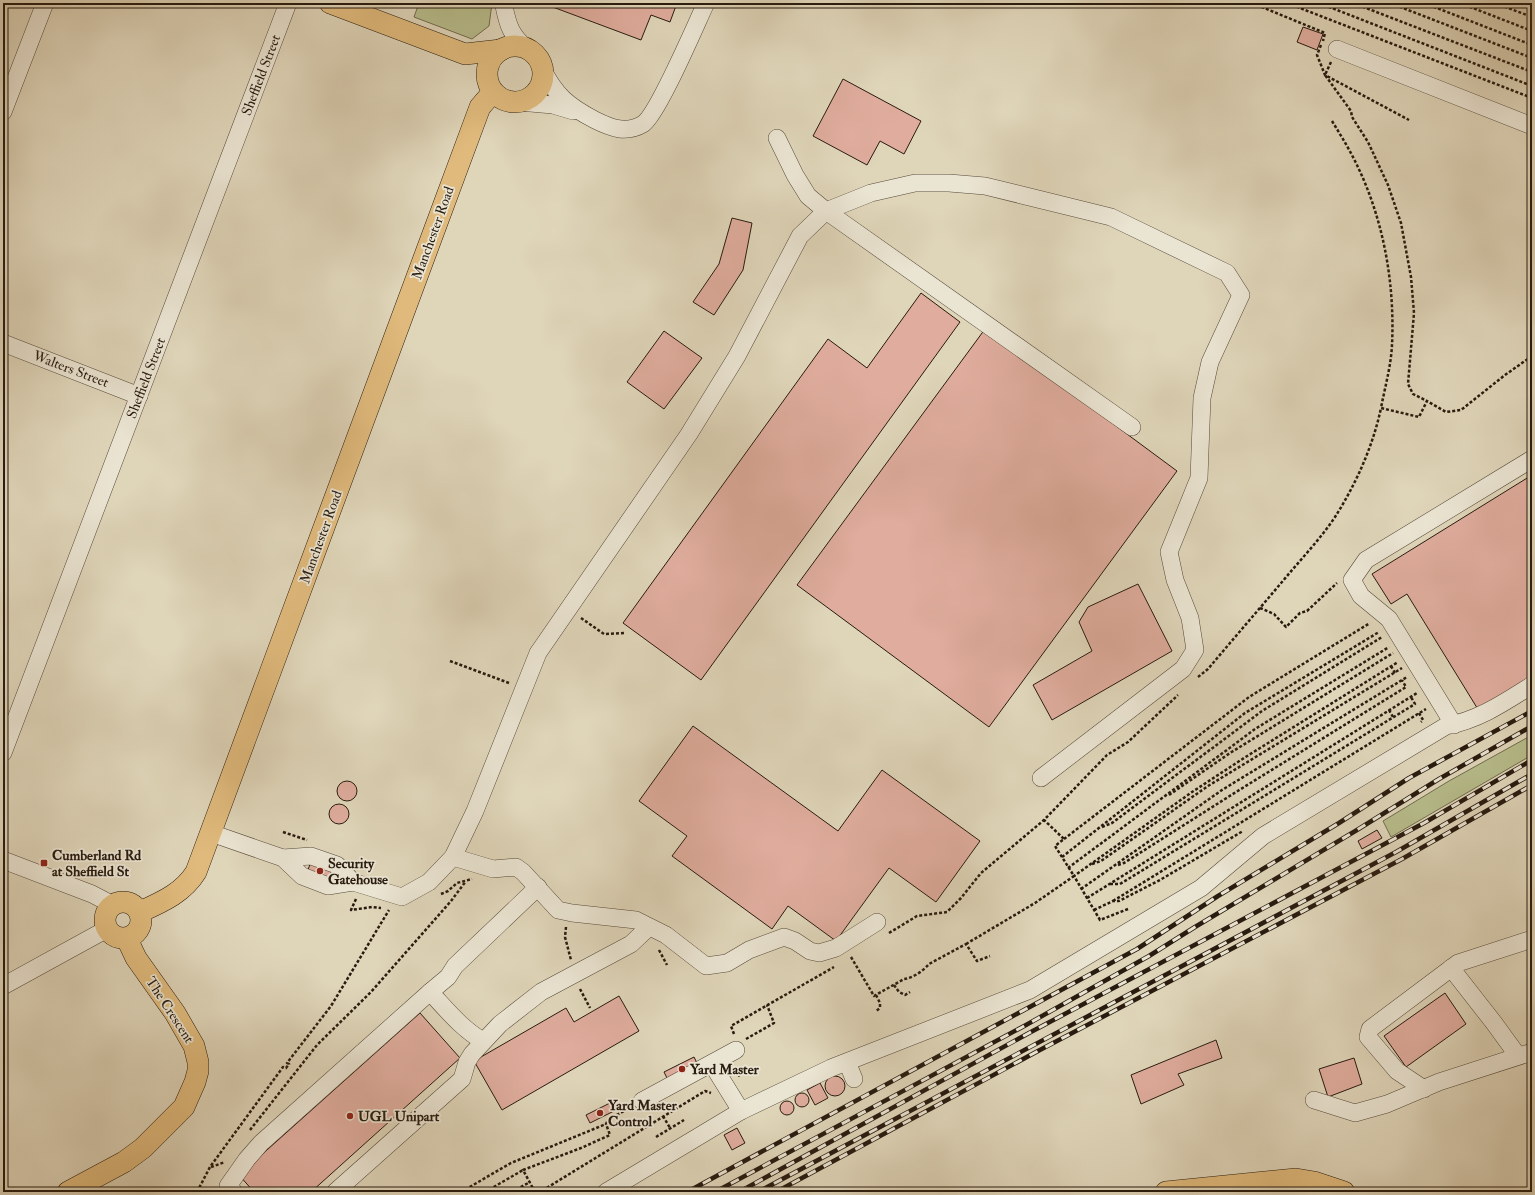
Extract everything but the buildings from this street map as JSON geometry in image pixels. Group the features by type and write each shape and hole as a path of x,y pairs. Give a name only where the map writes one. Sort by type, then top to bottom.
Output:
{"main road":[{"path":"330,3 465,54 502,95 528,99 536,93 541,84 543,76 539,60 534,53 527,48 519,46 465,54"},
{"path":"502,95 487,74 489,64 494,56 503,49"},
{"name":"Manchester Road","path":"140,912 176,893 190,882 196,872 470,136 487,112 497,104 502,95"},
{"path":"118,902 131,903 140,912 142,919 141,926 138,932 133,936 127,939 115,937 107,929 105,916 113,905 118,902"},
{"name":"The Crescent","path":"68,1192 124,1162 143,1148 184,1107 198,1071 198,1062 194,1046 175,1013 136,958 127,939"},
{"path":"1166,1192 1296,1179 1314,1182 1344,1192"}],"street":[{"path":"3,112 44,3"},
{"name":"Sheffield Street","path":"3,753 140,396 288,3"},
{"path":"502,95 553,105 583,114 618,130 631,129 644,123 656,107 706,3"},
{"path":"504,5 508,26 515,39 527,48"},
{"path":"503,49 504,5"},
{"path":"1337,49 1532,126"},
{"path":"542,68 550,85 562,98 583,114"},
{"path":"777,138 795,175 808,196 826,211 1132,428"},
{"path":"283,858 302,876 328,886 353,882 402,897 429,882 453,857 475,811 538,654 689,434 737,356 800,236 826,211 871,193 915,183 949,183 985,186 1111,217 1227,273 1241,294 1210,362 1202,398 1199,478 1169,552 1175,580 1190,618 1195,650 1183,669 1041,778"},
{"name":"Walters Street","path":"3,343 140,396"},
{"path":"1454,725 1403,642 1361,596 1352,580 1366,560 1532,459"},
{"path":"606,1192 741,1111 831,1068 1030,990 1200,888 1263,836 1446,726 1454,725 1486,713 1532,685"},
{"path":"211,833 283,858 311,856 337,865 353,882"},
{"path":"453,857 493,869 516,867 538,887 558,910 636,920 666,936 706,966 727,963 749,950 784,937 795,941 810,951 819,953 836,948 877,922"},
{"path":"3,860 92,894 113,905"},
{"path":"234,1192 228,1186 246,1159 261,1143 448,977 455,966 538,887"},
{"path":"335,1192 462,1079 472,1054 500,1024 541,992 631,944 649,927"},
{"path":"3,986 107,929"},
{"path":"1424,1089 1397,1071 1368,1036 1370,1029 1458,963 1532,939"},
{"path":"1314,1100 1355,1113 1388,1104 1439,1082 1525,1054 1494,1023 1451,968"},
{"path":"430,992 457,1021 472,1034 484,1041"},
{"path":"642,1102 736,1050"},
{"path":"846,1062 854,1079"},
{"path":"712,1064 741,1111"}],"path":[{"path":"1287,3 1532,98"},
{"path":"1319,3 1532,86"},
{"path":"1353,3 1532,72"},
{"path":"1390,3 1532,58"},
{"path":"1424,3 1532,45"},
{"path":"1460,3 1532,31"},
{"path":"1495,3 1532,17"},
{"path":"1337,49 1325,75 1351,111 1352,117 1368,142 1388,186 1401,223 1411,277 1414,313 1408,384 1413,394 1446,412 1462,410 1505,375 1532,356"},
{"path":"1197,677 1208,669 1305,556 1334,518 1349,492 1377,427 1392,346 1393,313 1388,263 1382,234 1370,196 1355,161 1332,121"},
{"path":"1381,408 1419,417 1427,402"},
{"path":"1260,608 1274,614 1286,627 1300,613 1307,611 1348,572 1357,573"},
{"path":"1062,857 1245,713 1372,636 1403,642"},
{"path":"1372,636 1375,641"},
{"path":"1099,829 1112,822 1262,711 1375,641 1403,642"},
{"path":"876,995 925,969 929,964 1035,903 1192,792 1391,666 1403,642"},
{"path":"1088,866 1102,861 1208,786 1395,673 1403,642"},
{"path":"1114,866 1124,863 1236,792 1406,688 1402,680 1403,642"},
{"path":"1068,868 1255,729 1403,642"},
{"path":"1151,806 1230,753 1403,642"},
{"path":"1128,909 1100,920 1055,846 1249,697 1403,642"},
{"path":"1351,649 1354,654"},
{"path":"450,660 503,681"},
{"path":"1391,666 1395,673"},
{"path":"1369,680 1373,687"},
{"path":"1082,889 1222,790 1402,680"},
{"path":"1087,898 1429,686"},
{"path":"1064,839 1044,820 1107,755 1128,742 1181,692"},
{"path":"1109,884 1120,884 1415,704 1411,697"},
{"path":"1113,901 1439,701"},
{"path":"1389,710 1393,717"},
{"path":"283,832 310,841"},
{"path":"435,896 448,891 457,883 474,879"},
{"path":"248,1132 317,1045 371,992 451,901 466,881"},
{"path":"197,1192 210,1167 284,1067 286,1068 289,1064 287,1063 331,1006 390,909 396,910"},
{"path":"562,924 567,926 565,937 577,984 590,1008"},
{"path":"966,944 977,961 990,956"},
{"path":"850,957 874,996 876,995 880,1003 880,1008 876,1011"},
{"path":"894,985 899,992 906,995 910,992"},
{"path":"523,1170 535,1192 540,1192 705,1091 711,1093 743,1073"},
{"path":"461,1192 511,1163 606,1124 608,1120 618,1113 642,1102"},
{"path":"663,1116 670,1128"},
{"path":"656,1137 684,1120"},
{"path":"486,1192 523,1170 610,1135 606,1124"},
{"path":"210,1167 224,1163 229,1157"},
{"path":"512,1192 530,1182"}],"green space":[{"path":"419,3 492,3 489,26 472,39 414,17"},
{"path":"1532,735 1532,755 1391,837 1383,821 1449,781"}],"railway":[{"path":"687,1192 1137,949 1218,896 1339,823 1409,778 1532,711"},
{"path":"715,1192 1026,1025 1149,956 1439,779 1532,726"},
{"path":"739,1192 1029,1033 1424,823 1532,760"},
{"path":"758,1192 1396,852 1532,774"},
{"path":"776,1192 1038,1051 1402,859 1532,785"}],"place":[{"name":"Cumberland Rd at Sheffield St","path":"44,863"},
{"name":"Security Gatehouse","path":"320,871"},
{"name":"Yard Master","path":"682,1069"},
{"name":"Yard Master Control","path":"600,1113"},
{"name":"UGL Unipart","path":"350,1116"}]}
